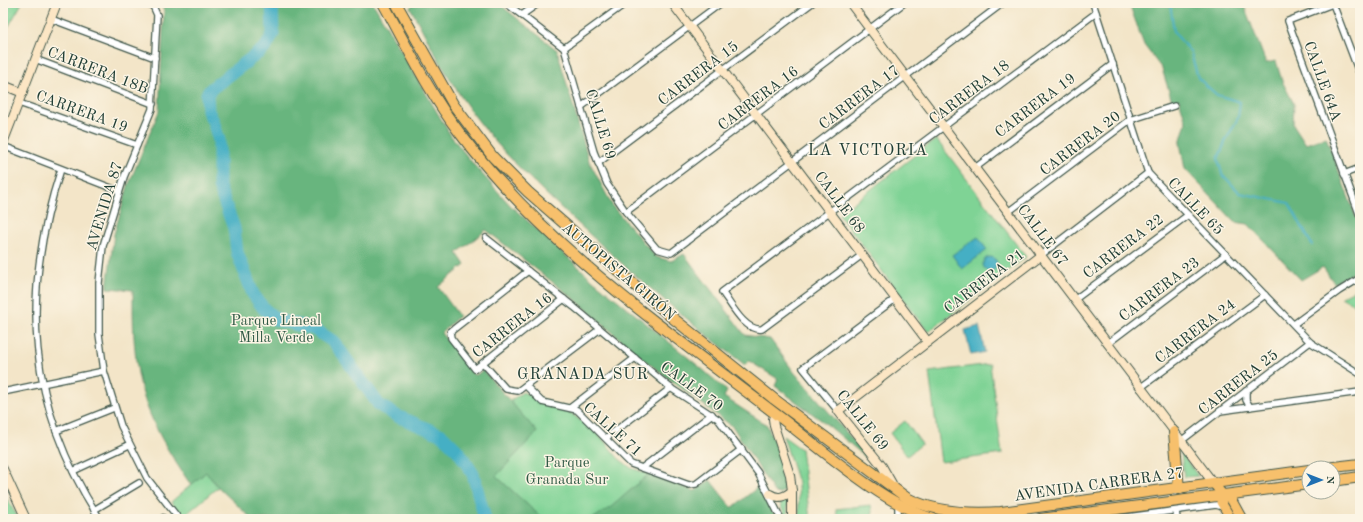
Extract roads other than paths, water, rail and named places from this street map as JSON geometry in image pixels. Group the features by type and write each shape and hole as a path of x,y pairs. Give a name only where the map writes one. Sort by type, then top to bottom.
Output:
{"highway":[{"name":"AUTOPISTA GIRÓN","path":"383,3 428,84 454,126 487,166 531,214 608,282 857,476 898,503"},
{"name":"AUTOPISTA GIRÓN","path":"396,3 453,104 493,157 528,192 668,315 774,399 896,492"},
{"path":"1174,432 1179,489"},
{"path":"1341,466 1360,463"},
{"name":"AVENIDA CARRERA 27","path":"896,492 928,507 983,513 1040,508 1301,471"},
{"path":"1341,480 1360,478"},
{"name":"AVENIDA CARRERA 27","path":"1040,519 1301,485"},
{"path":"898,503 918,514 934,519"}],"main road":[{"path":"1214,484 1223,495 1230,500 1242,519"},
{"path":"1223,495 1221,502 1232,519"}],"street":[{"path":"3,143 57,3"},
{"name":"AVENIDA 87","path":"146,3 153,6 157,15 153,104 149,121 137,145 119,191 109,223 100,270 98,328 104,371 114,408 129,445 147,478 178,519"},
{"path":"506,3 564,48 626,3"},
{"path":"522,15 538,3"},
{"name":"CALLE 68","path":"672,3 928,342"},
{"path":"581,107 721,3"},
{"name":"CARRERA 15","path":"598,163 812,3"},
{"name":"CALLE 67","path":"850,3 1214,484"},
{"name":"CARRERA 16","path":"626,212 904,3"},
{"name":"CARRERA 17","path":"671,253 1003,3"},
{"name":"CALLE 65","path":"1093,3 1148,173 1310,342 1360,374"},
{"path":"1334,3 1360,75"},
{"name":"CALLE 64A","path":"1334,3 1288,21 1360,216"},
{"name":"CARRERA 18","path":"862,255 766,327 758,330 746,324 722,292 1096,13"},
{"path":"51,18 155,58"},
{"name":"CALLE 69","path":"564,48 598,163 607,184 626,212 657,249 671,253"},
{"name":"CARRERA 18B","path":"36,59 153,104"},
{"name":"CARRERA 19","path":"975,168 1112,64"},
{"name":"CARRERA 19","path":"3,85 22,93"},
{"name":"CARRERA 19","path":"19,103 137,145"},
{"name":"CARRERA 20","path":"1008,212 1130,120 1174,106"},
{"path":"3,146 119,191"},
{"path":"1344,174 1360,168"},
{"path":"61,169 45,222 36,282 36,329 43,384 56,431 73,471 100,519"},
{"name":"CARRERA 21","path":"838,411 1148,173"},
{"name":"CARRERA 22","path":"1074,300 1188,214"},
{"name":"CALLE 70","path":"486,238 564,299 671,388 712,414 723,424 758,472 781,519"},
{"name":"CARRERA 23","path":"1107,344 1226,254"},
{"name":"CARRERA 16","path":"528,271 452,329 450,334 451,338 475,369 564,299"},
{"path":"1294,324 1338,291 1360,278"},
{"name":"CARRERA 24","path":"1140,388 1265,294"},
{"name":"CALLE 69","path":"895,298 803,368 882,466 896,492"},
{"path":"483,363 506,389 518,391 600,329"},
{"name":"CARRERA 25","path":"1181,441 1310,342"},
{"path":"570,408 636,358"},
{"path":"3,392 104,371"},
{"name":"CALLE 71","path":"526,386 542,402 577,410 627,461 642,468 689,484 696,484 742,449"},
{"path":"606,438 671,388"},
{"path":"1246,391 1246,400 1250,407"},
{"path":"1220,411 1360,392"},
{"path":"56,431 114,408"},
{"path":"775,413 773,418 774,426 788,466 792,491 792,519"},
{"path":"642,468 712,414"},
{"path":"73,471 129,445"},
{"path":"3,469 26,519"},
{"path":"3,492 8,481"},
{"path":"94,510 139,483"},
{"path":"770,494 776,498 792,491"},
{"path":"898,503 898,519"},
{"path":"1113,519 1216,505 1225,508"},
{"path":"1176,511 1177,519"}],"water":[{"path":"978,237 987,250 962,269 952,255"},
{"path":"990,257 995,259 997,264 995,269 990,271 985,269 983,264 985,259"},
{"path":"979,326 985,352 971,355 965,330"}],"waterway":[{"path":"272,3 273,34 266,47 212,88 207,94 208,111 219,140 219,187 234,228 237,252 253,294 264,309 277,320 314,329 334,342 379,405 397,416 442,435 459,452 473,474 485,519"},
{"path":"1170,3 1174,32 1191,53 1198,78 1217,95 1240,102 1238,118 1218,159 1222,174 1240,193 1289,203 1312,245"}],"district":[{"name":"LA VICTORIA","path":"868,149"},
{"name":"GRANADA SUR","path":"583,373"}],"park label":[{"name":"Parque Lineal Milla Verde","path":"276,328"},
{"name":"Parque Granada Sur","path":"567,470"}]}
